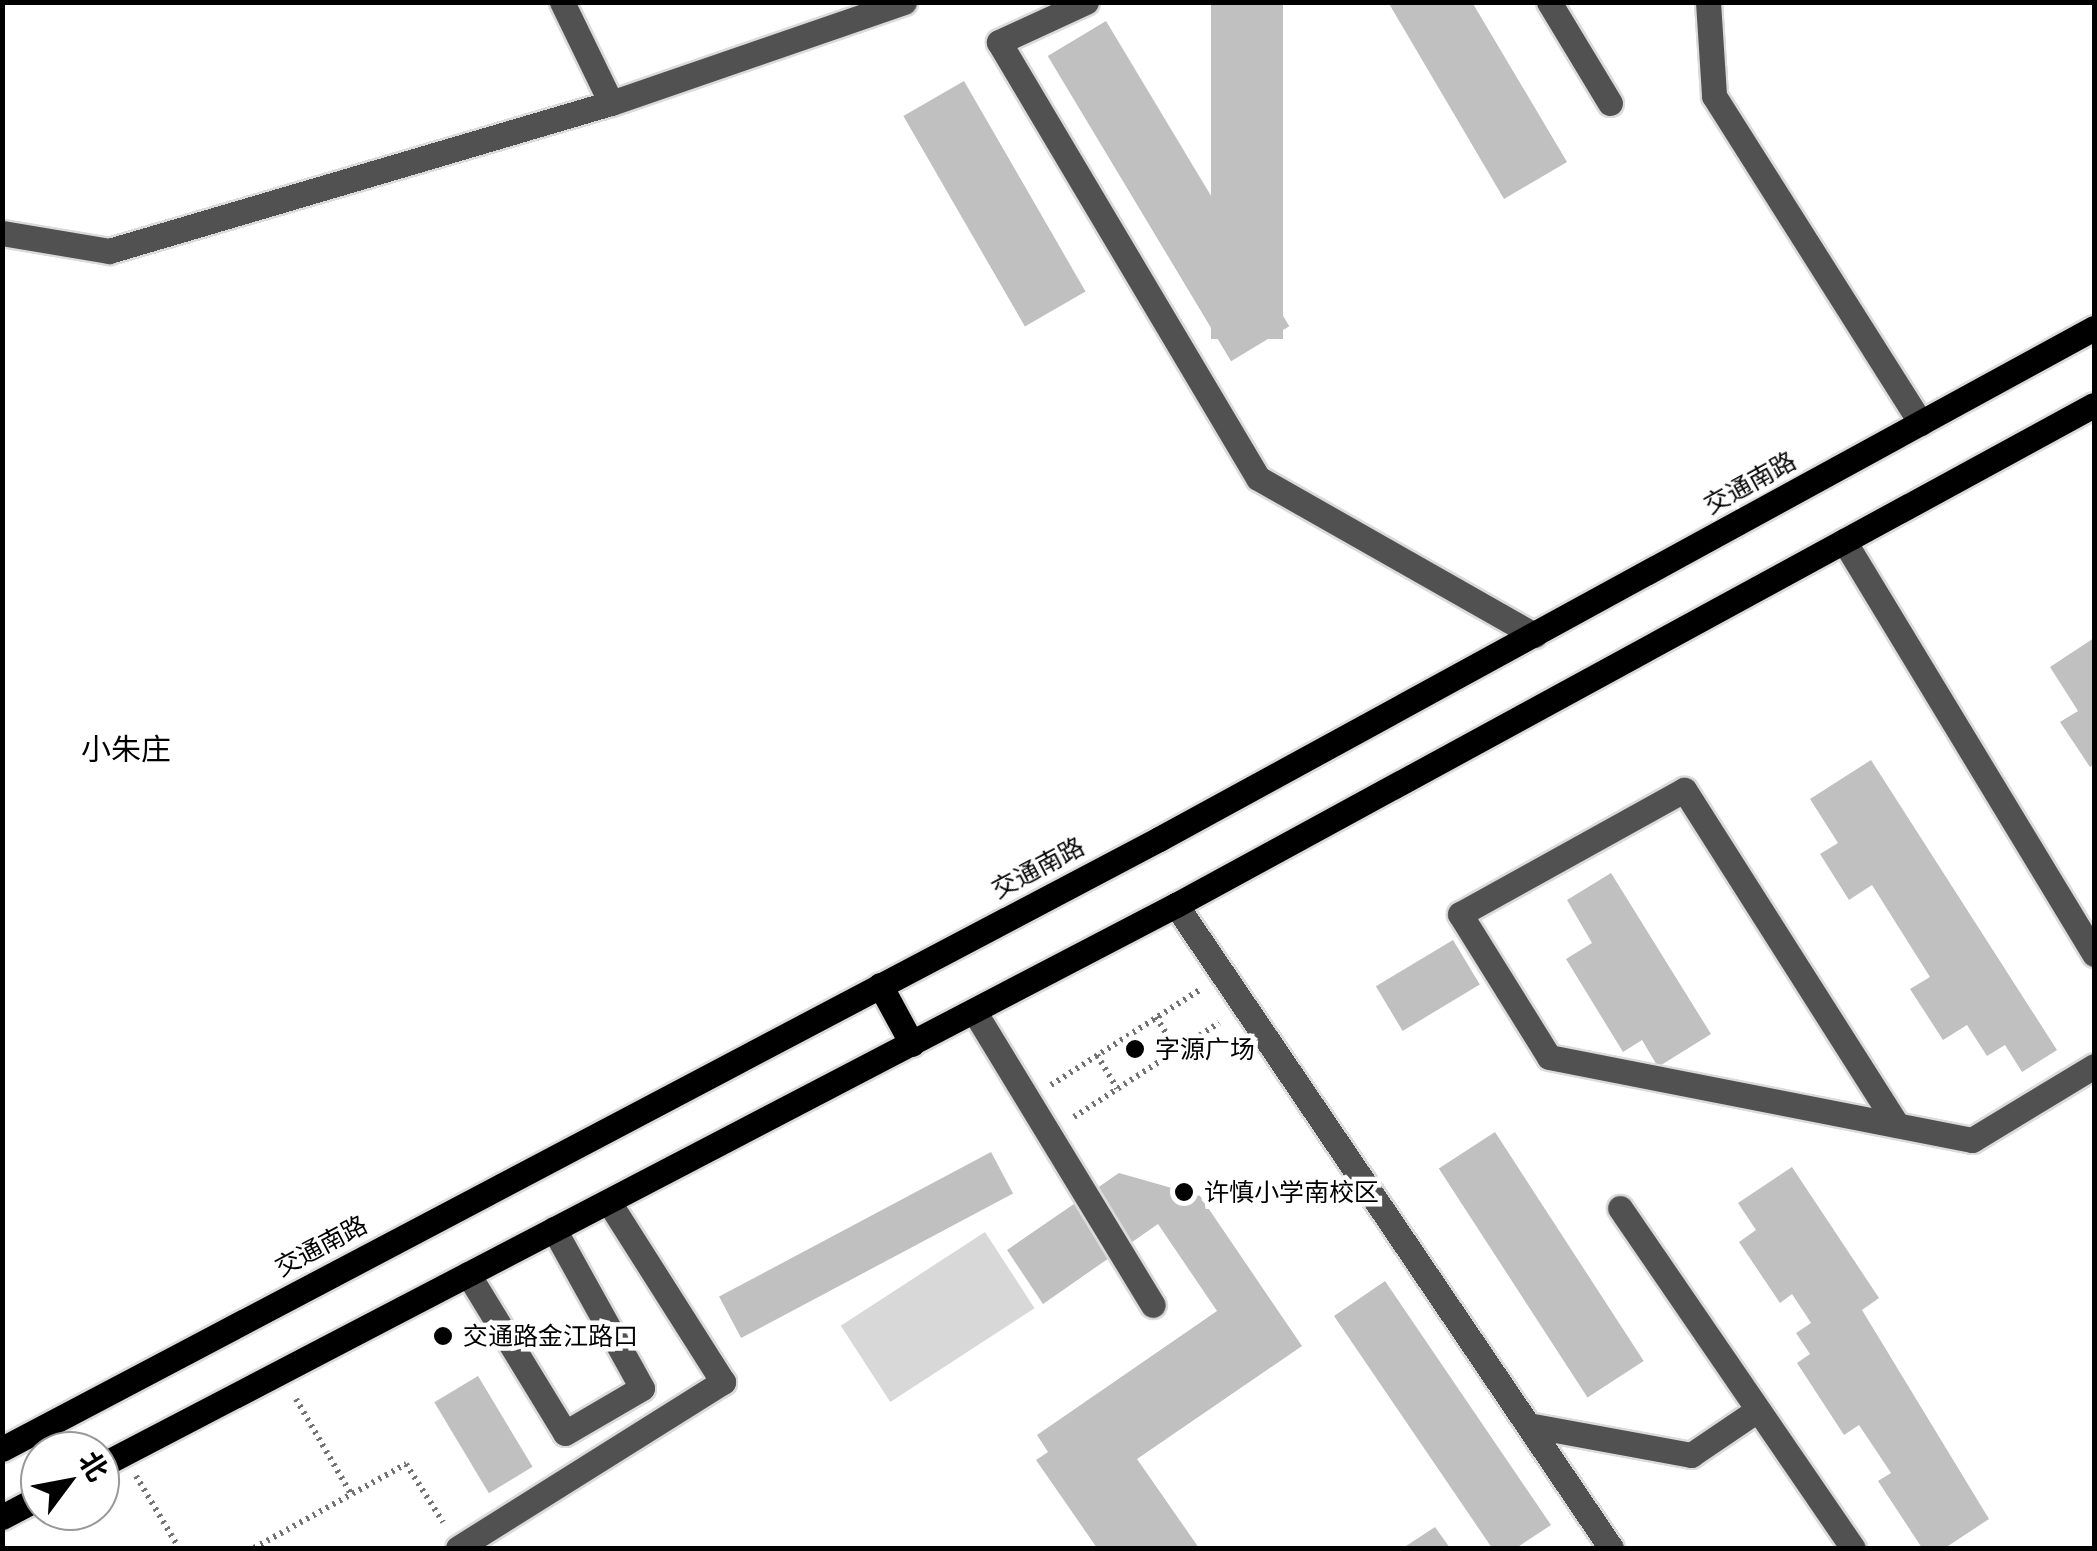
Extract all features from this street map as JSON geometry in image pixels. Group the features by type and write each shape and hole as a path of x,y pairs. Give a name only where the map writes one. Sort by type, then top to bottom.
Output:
{"main road":[{"name":"交通南路","path":"2,1449 1534,635 2094,328"},
{"path":"120,1456 1176,905 2094,405"},
{"path":"880,984 912,1044"}],"street":[{"path":"562,2 611,102"},
{"path":"2,233 109,252 611,102 904,2"},
{"path":"1086,2 999,42 1258,478 1534,635"},
{"path":"1549,2 1610,103"},
{"path":"1708,2 1714,96 1921,423"},
{"path":"1844,541 2094,954"},
{"path":"1898,1125 1684,790 1460,914 1549,1057 1972,1140 2094,1066"},
{"path":"1176,905 1528,1425 1602,1545"},
{"path":"974,1010 1153,1305"},
{"path":"459,1548 723,1382 608,1201"},
{"path":"1620,1208 1853,1548"},
{"path":"468,1274 565,1434 642,1388 554,1229"},
{"path":"1528,1425 1691,1455 1756,1411"}],"path":[{"path":"1028,1099 1223,975"},
{"path":"1049,1133 1244,1006"},
{"path":"1156,1018 1177,1050"},
{"path":"1097,1056 1118,1088"},
{"path":"280,1372 352,1494"},
{"path":"254,1548 406,1464 459,1548"},
{"path":"120,1471 179,1548"}],"shaded area":[{"path":"985,1232 1035,1308 890,1402 841,1326"}],"building":[{"path":"1211,2 1283,2 1283,339 1211,339"},
{"path":"1388,2 1472,2 1567,162 1504,199"},
{"path":"1106,21 1289,326 1231,361 1048,56"},
{"path":"964,81 1086,291 1025,326 903,116"},
{"path":"2094,638 2094,764 2090,767 2060,722 2078,711 2050,667"},
{"path":"1871,760 2057,1050 2022,1072 2005,1045 1987,1056 1967,1025 1943,1040 1910,989 1930,977 1872,885 1849,900 1820,854 1838,843 1810,799"},
{"path":"1611,873 1711,1034 1658,1067 1642,1040 1623,1052 1566,959 1592,943 1567,900"},
{"path":"1453,940 1480,985 1403,1031 1376,986"},
{"path":"1495,1132 1644,1361 1587,1397 1439,1168"},
{"path":"991,1152 1013,1193 741,1338 719,1297"},
{"path":"1792,1167 1879,1298 1862,1310 1989,1519 1945,1548 1922,1548 1878,1481 1891,1473 1859,1425 1844,1435 1797,1363 1810,1354 1796,1333 1811,1323 1792,1294 1780,1303 1739,1242 1756,1230 1738,1203"},
{"path":"1119,1173 1200,1196 1302,1346 1137,1459 1199,1548 1097,1548 1036,1460 1048,1452 1037,1435 1217,1311 1158,1224 1043,1304 1007,1250"},
{"path":"1385,1281 1551,1525 1516,1548 1492,1548 1334,1316"},
{"path":"478,1376 533,1467 489,1493 434,1402"},
{"path":"1435,1527 1450,1548 1403,1548"}],"place":[{"name":"字源广场","path":"1135,1049"},
{"name":"许慎小学南校区","path":"1184,1192"},
{"name":"交通路金江路口","path":"443,1336"}],"district":[{"name":"小朱庄","path":"126,749"}]}
